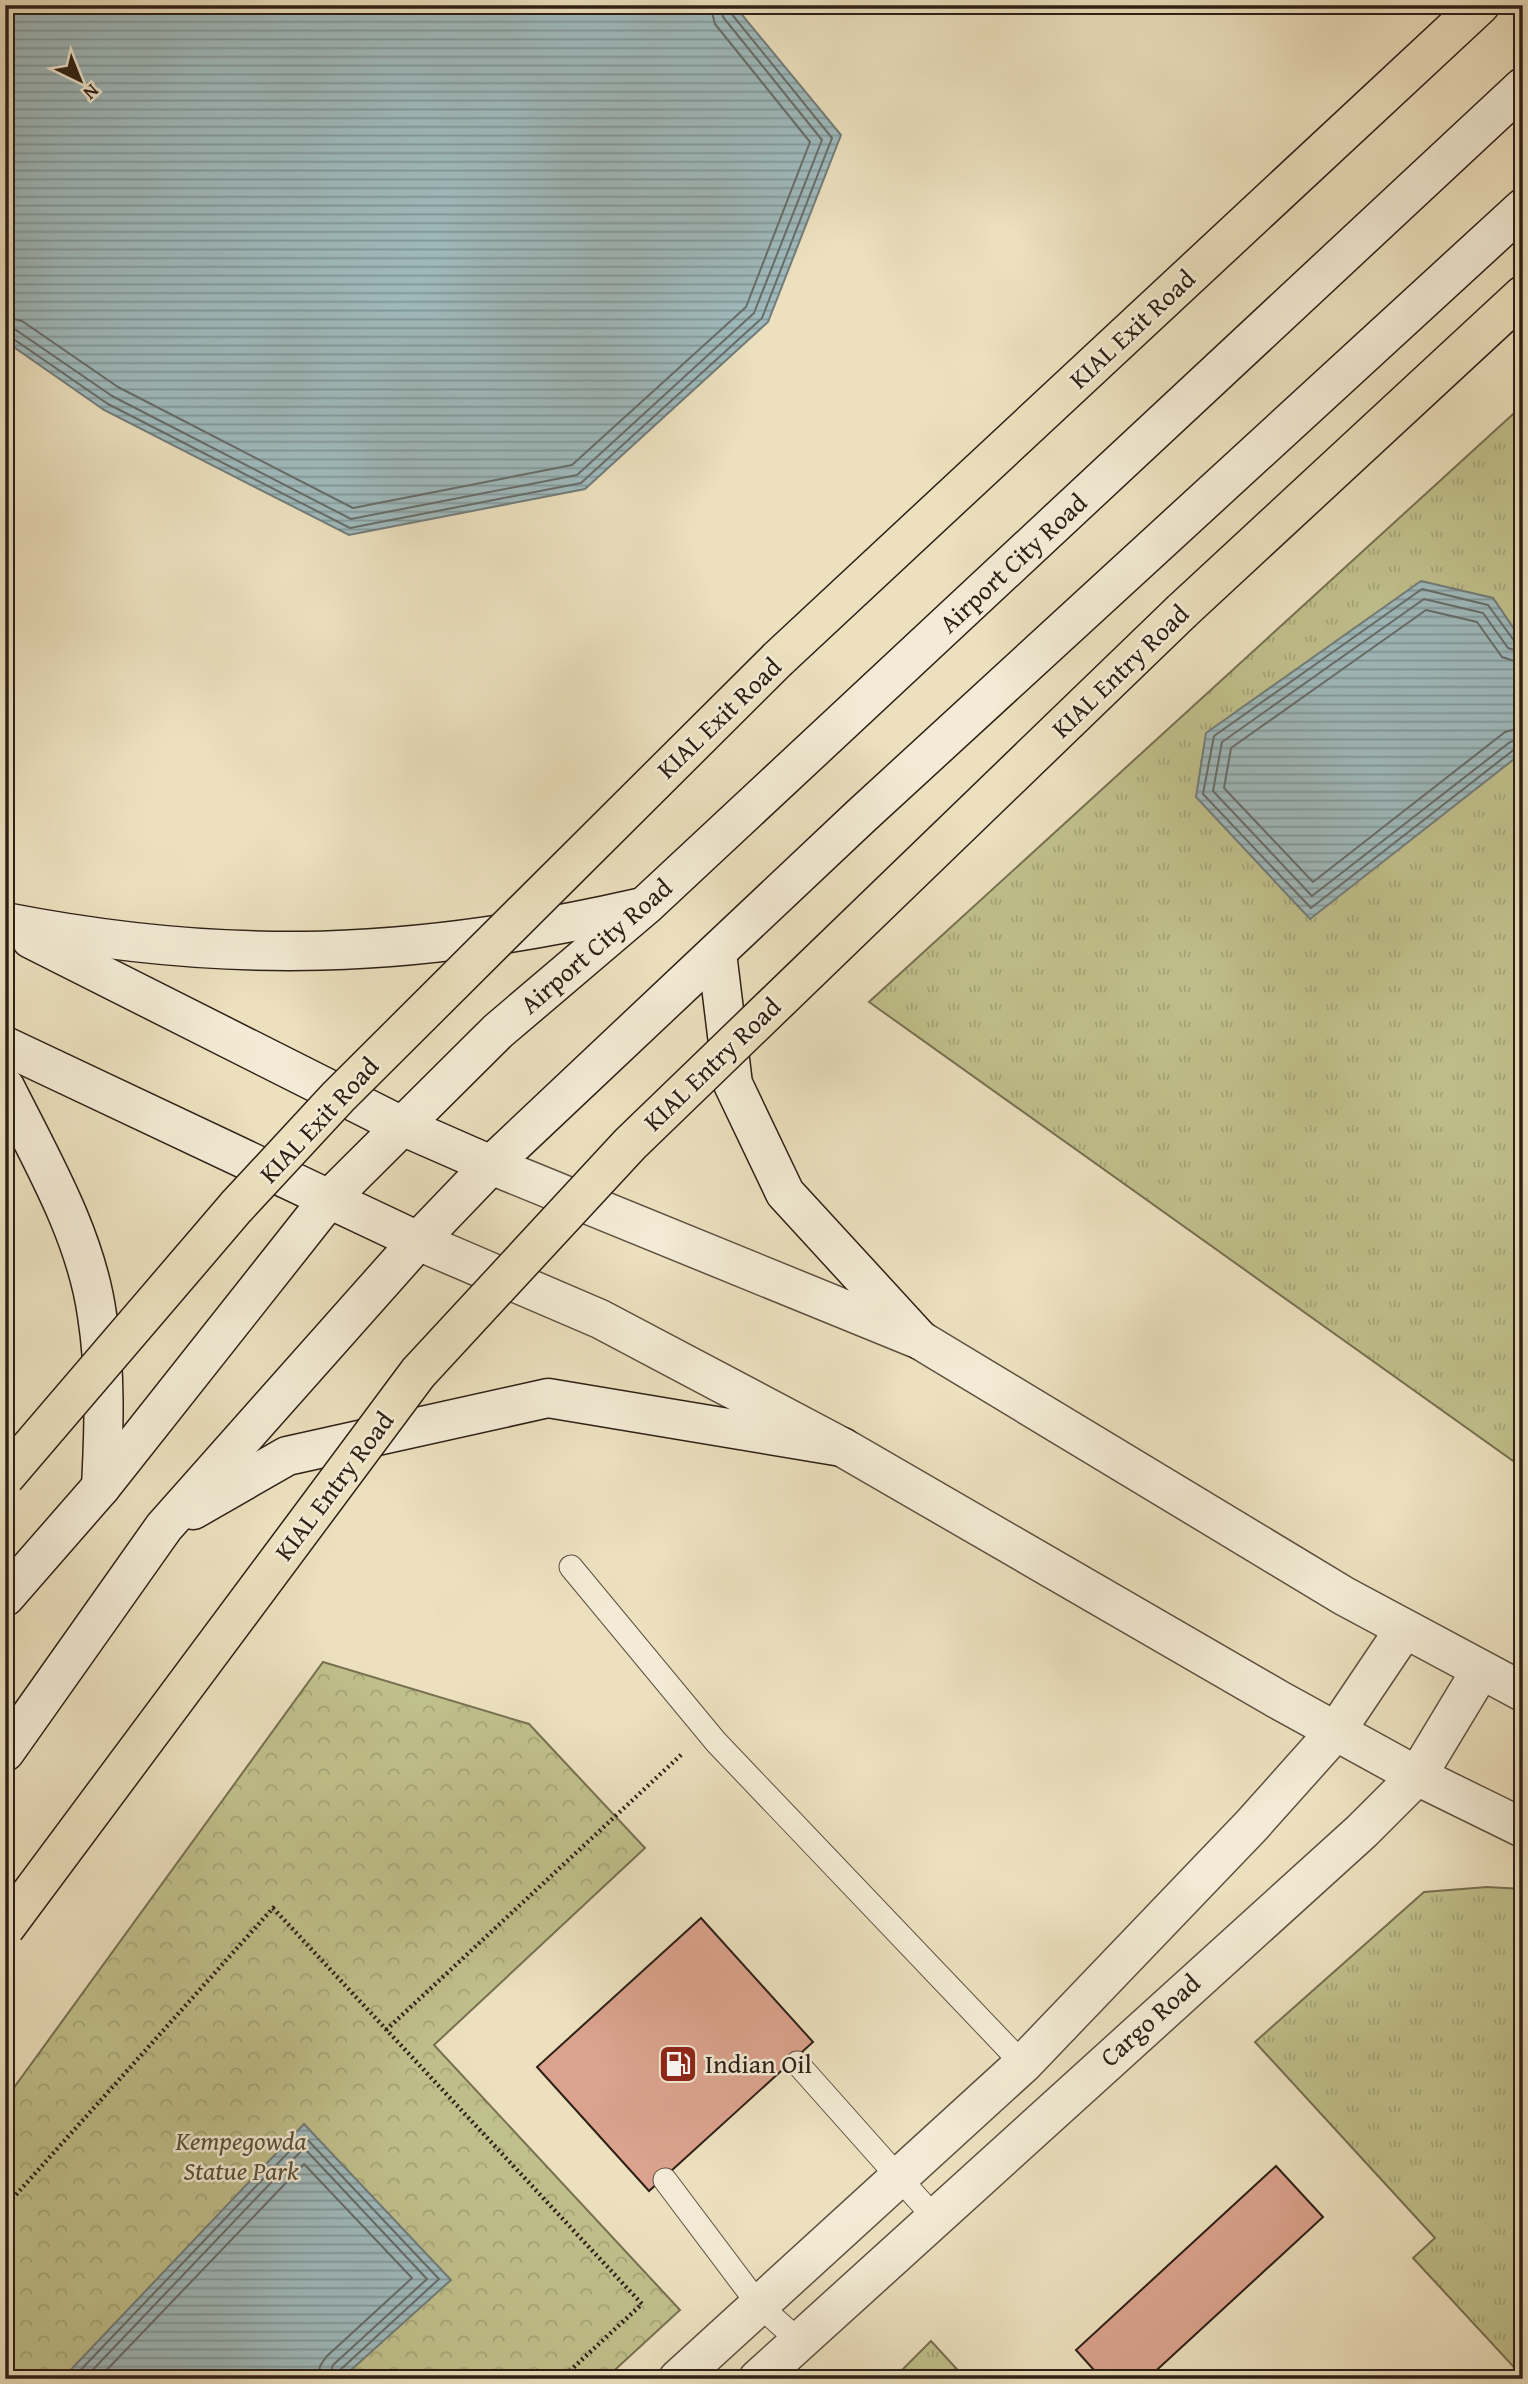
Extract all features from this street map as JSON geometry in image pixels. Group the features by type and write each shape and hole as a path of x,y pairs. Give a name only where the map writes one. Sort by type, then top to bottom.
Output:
{"main road":[{"name":"KIAL Exit Road","path":"5,1478 236,1207 338,1097 778,659 1480,5"},
{"name":"Airport City Road","path":"402,1126 498,1031 645,906 1523,87"},
{"path":"5,1752 164,1527 418,1241 491,1165 861,816 1523,208"},
{"name":"KIAL Entry Road","path":"5,1928 418,1373 630,1144 1182,611 1523,295"},
{"path":"5,924 136,944 210,951 323,953 465,942 556,927 645,906"},
{"path":"5,924 402,1126 920,1340 1404,1630 1523,1692"},
{"path":"717,953 733,1084 785,1193 920,1340"},
{"path":"5,1046 328,1200 600,1319 842,1447 1417,1776 1523,1828"},
{"path":"5,1087 57,1191 82,1258 97,1313 103,1371 101,1487"},
{"path":"5,1597 101,1487 328,1200 402,1126"},
{"path":"164,1527 287,1456 548,1398 842,1447"},
{"path":"678,2379 1023,2064 1252,1825 1336,1731 1404,1630"},
{"name":"Cargo Road","path":"758,2379 1363,1831 1417,1776 1481,1670"}],"lane":[{"path":"571,1567 707,1731 1023,2064"},
{"path":"797,2063 934,2217"},
{"path":"665,2180 760,2305 799,2341"}],"path":[{"path":"386,2030 707,1731"},
{"path":"5,2207 273,1908 642,2304 561,2379"}],"green space":[{"path":"1523,405 1523,1468 869,1002"},
{"name":"Kempegowda Statue Park","path":"323,1662 529,1724 645,1848 434,2045 680,2310 605,2379 5,2379 5,2100"},
{"path":"1487,1887 1523,1889 1523,2377 1413,2258 1435,2238 1255,2042 1424,1892"},
{"path":"931,2341 966,2379 893,2379"}],"water":[{"path":"5,5 734,5 841,135 768,322 585,489 349,535 104,410 5,341"},
{"path":"1421,581 1493,598 1523,642 1523,752 1310,919 1196,797 1206,733"},
{"path":"304,2124 451,2280 341,2379 62,2379"}],"building":[{"path":"701,1918 813,2042 649,2191 537,2067"},
{"path":"1276,2166 1323,2217 1147,2379 1102,2379 1076,2350"}],"place":[{"name":"Indian Oil","path":"678,2064"}]}
